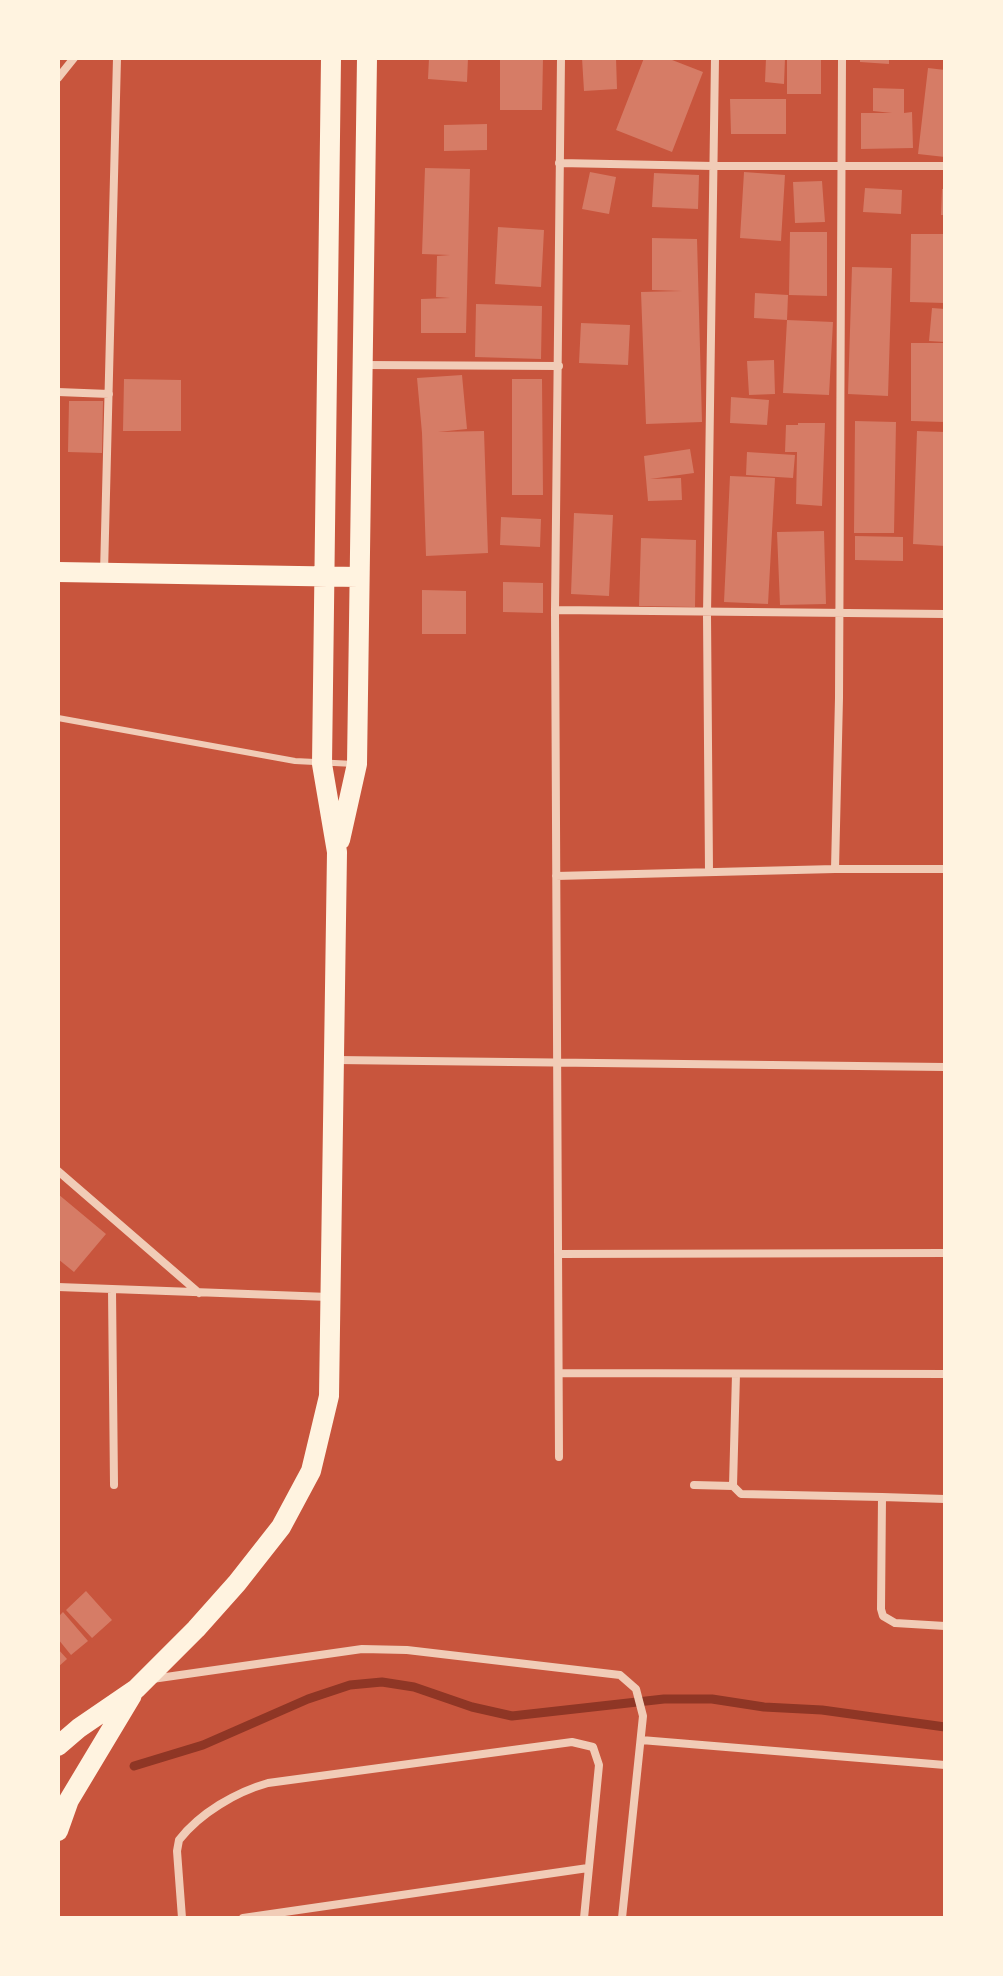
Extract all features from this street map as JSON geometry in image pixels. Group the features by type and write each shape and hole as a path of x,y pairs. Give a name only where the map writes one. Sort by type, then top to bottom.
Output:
{"main road":[{"path":"58,1746 140,1684 196,1629 281,1527 311,1471 329,1396 337,852 322,764 331,58"},
{"path":"337,852 357,764 367,58"},
{"path":"331,202 366,204"},
{"path":"58,572 358,577"},
{"path":"58,1831 69,1800 140,1684"}],"street":[{"path":"58,78 74,58"},
{"path":"104,573 117,58"},
{"path":"559,1457 555,610 561,58"},
{"path":"709,872 707,614 715,58"},
{"path":"835,869 842,58"},
{"path":"559,163 945,166"},
{"path":"364,365 559,366"},
{"path":"58,392 109,394"},
{"path":"555,610 707,614 945,614"},
{"path":"556,876 945,869"},
{"path":"336,1060 945,1067"},
{"path":"58,1171 199,1293"},
{"path":"558,1254 945,1253"},
{"path":"58,1287 332,1297"},
{"path":"112,1290 114,1485"},
{"path":"559,1373 945,1374"},
{"path":"733,1486 736,1374"},
{"path":"694,1485 733,1486 741,1494 945,1499"},
{"path":"882,1497 883,1616 895,1623 945,1626"},
{"path":"140,1684 362,1649 620,1675 636,1689 643,1716 622,1918"},
{"path":"641,1740 945,1765"},
{"path":"182,1918 177,1851 179,1840 230,1798 249,1789 284,1781 572,1742 593,1747 599,1765 584,1918"},
{"path":"243,1918 588,1868"}],"lane":[{"path":"58,718 322,764 357,764"}],"building":[{"path":"429,58 468,58 467,82 428,79"},
{"path":"500,58 543,58 542,110 500,110"},
{"path":"582,58 616,58 617,89 584,91"},
{"path":"644,58 667,58 703,72 672,152 616,130"},
{"path":"766,58 785,58 784,84 765,82"},
{"path":"787,58 821,58 821,94 787,94"},
{"path":"860,58 889,58 889,64 860,62"},
{"path":"928,68 945,70 945,157 918,154"},
{"path":"873,88 904,89 904,113 912,112 913,148 861,149 861,113 892,113 873,111"},
{"path":"730,99 786,99 786,134 731,134"},
{"path":"487,124 487,150 444,151 444,125"},
{"path":"425,168 470,169 466,333 421,333 421,299 450,298 436,297 437,256 450,255 422,254"},
{"path":"590,172 616,177 609,214 582,209"},
{"path":"744,172 785,175 781,241 740,238"},
{"path":"654,173 699,175 698,209 652,207"},
{"path":"822,181 825,222 795,223 793,182"},
{"path":"865,188 902,190 901,214 863,212"},
{"path":"942,189 945,189 945,215 941,215"},
{"path":"498,227 544,230 541,287 495,284"},
{"path":"790,232 827,232 827,296 789,295"},
{"path":"911,234 945,234 945,303 910,302"},
{"path":"652,238 697,239 702,422 646,424 641,292 682,291 652,290"},
{"path":"852,267 892,268 888,396 848,394"},
{"path":"755,293 788,295 787,320 754,318"},
{"path":"476,304 542,306 541,359 475,357"},
{"path":"932,308 945,309 945,342 929,341"},
{"path":"787,320 833,322 829,395 783,393"},
{"path":"581,323 630,325 628,365 579,363"},
{"path":"911,343 945,343 945,422 911,421"},
{"path":"774,360 775,394 749,395 747,361"},
{"path":"462,375 467,429 438,432 484,431 488,553 426,556 417,378"},
{"path":"124,379 181,380 181,431 123,431"},
{"path":"512,379 542,379 543,495 512,495"},
{"path":"731,397 769,400 767,425 730,423"},
{"path":"69,401 103,401 102,453 68,452"},
{"path":"855,421 896,422 894,533 854,533"},
{"path":"825,423 822,506 796,504 797,452 785,452 786,425"},
{"path":"917,431 945,432 945,546 913,544"},
{"path":"690,449 694,473 650,479 681,478 682,500 648,501 644,456"},
{"path":"747,452 795,455 793,478 746,475"},
{"path":"730,476 775,478 768,604 724,602"},
{"path":"574,513 613,515 609,596 571,594"},
{"path":"501,517 541,519 540,547 500,545"},
{"path":"824,531 826,604 780,605 777,532"},
{"path":"855,536 903,537 903,561 855,560"},
{"path":"641,538 696,540 695,607 639,606"},
{"path":"503,582 543,583 543,613 503,612"},
{"path":"422,590 466,591 466,634 422,634"},
{"path":"58,1194 106,1234 74,1272 58,1259"},
{"path":"86,1591 112,1620 92,1638 66,1610"},
{"path":"63,1612 88,1641 71,1655 58,1639 58,1617"},
{"path":"58,1649 67,1659 58,1667"}],"waterway":[{"path":"134,1766 203,1745 308,1699 350,1685 382,1682 414,1687 472,1707 512,1716 664,1699 712,1699 945,1727"}]}
